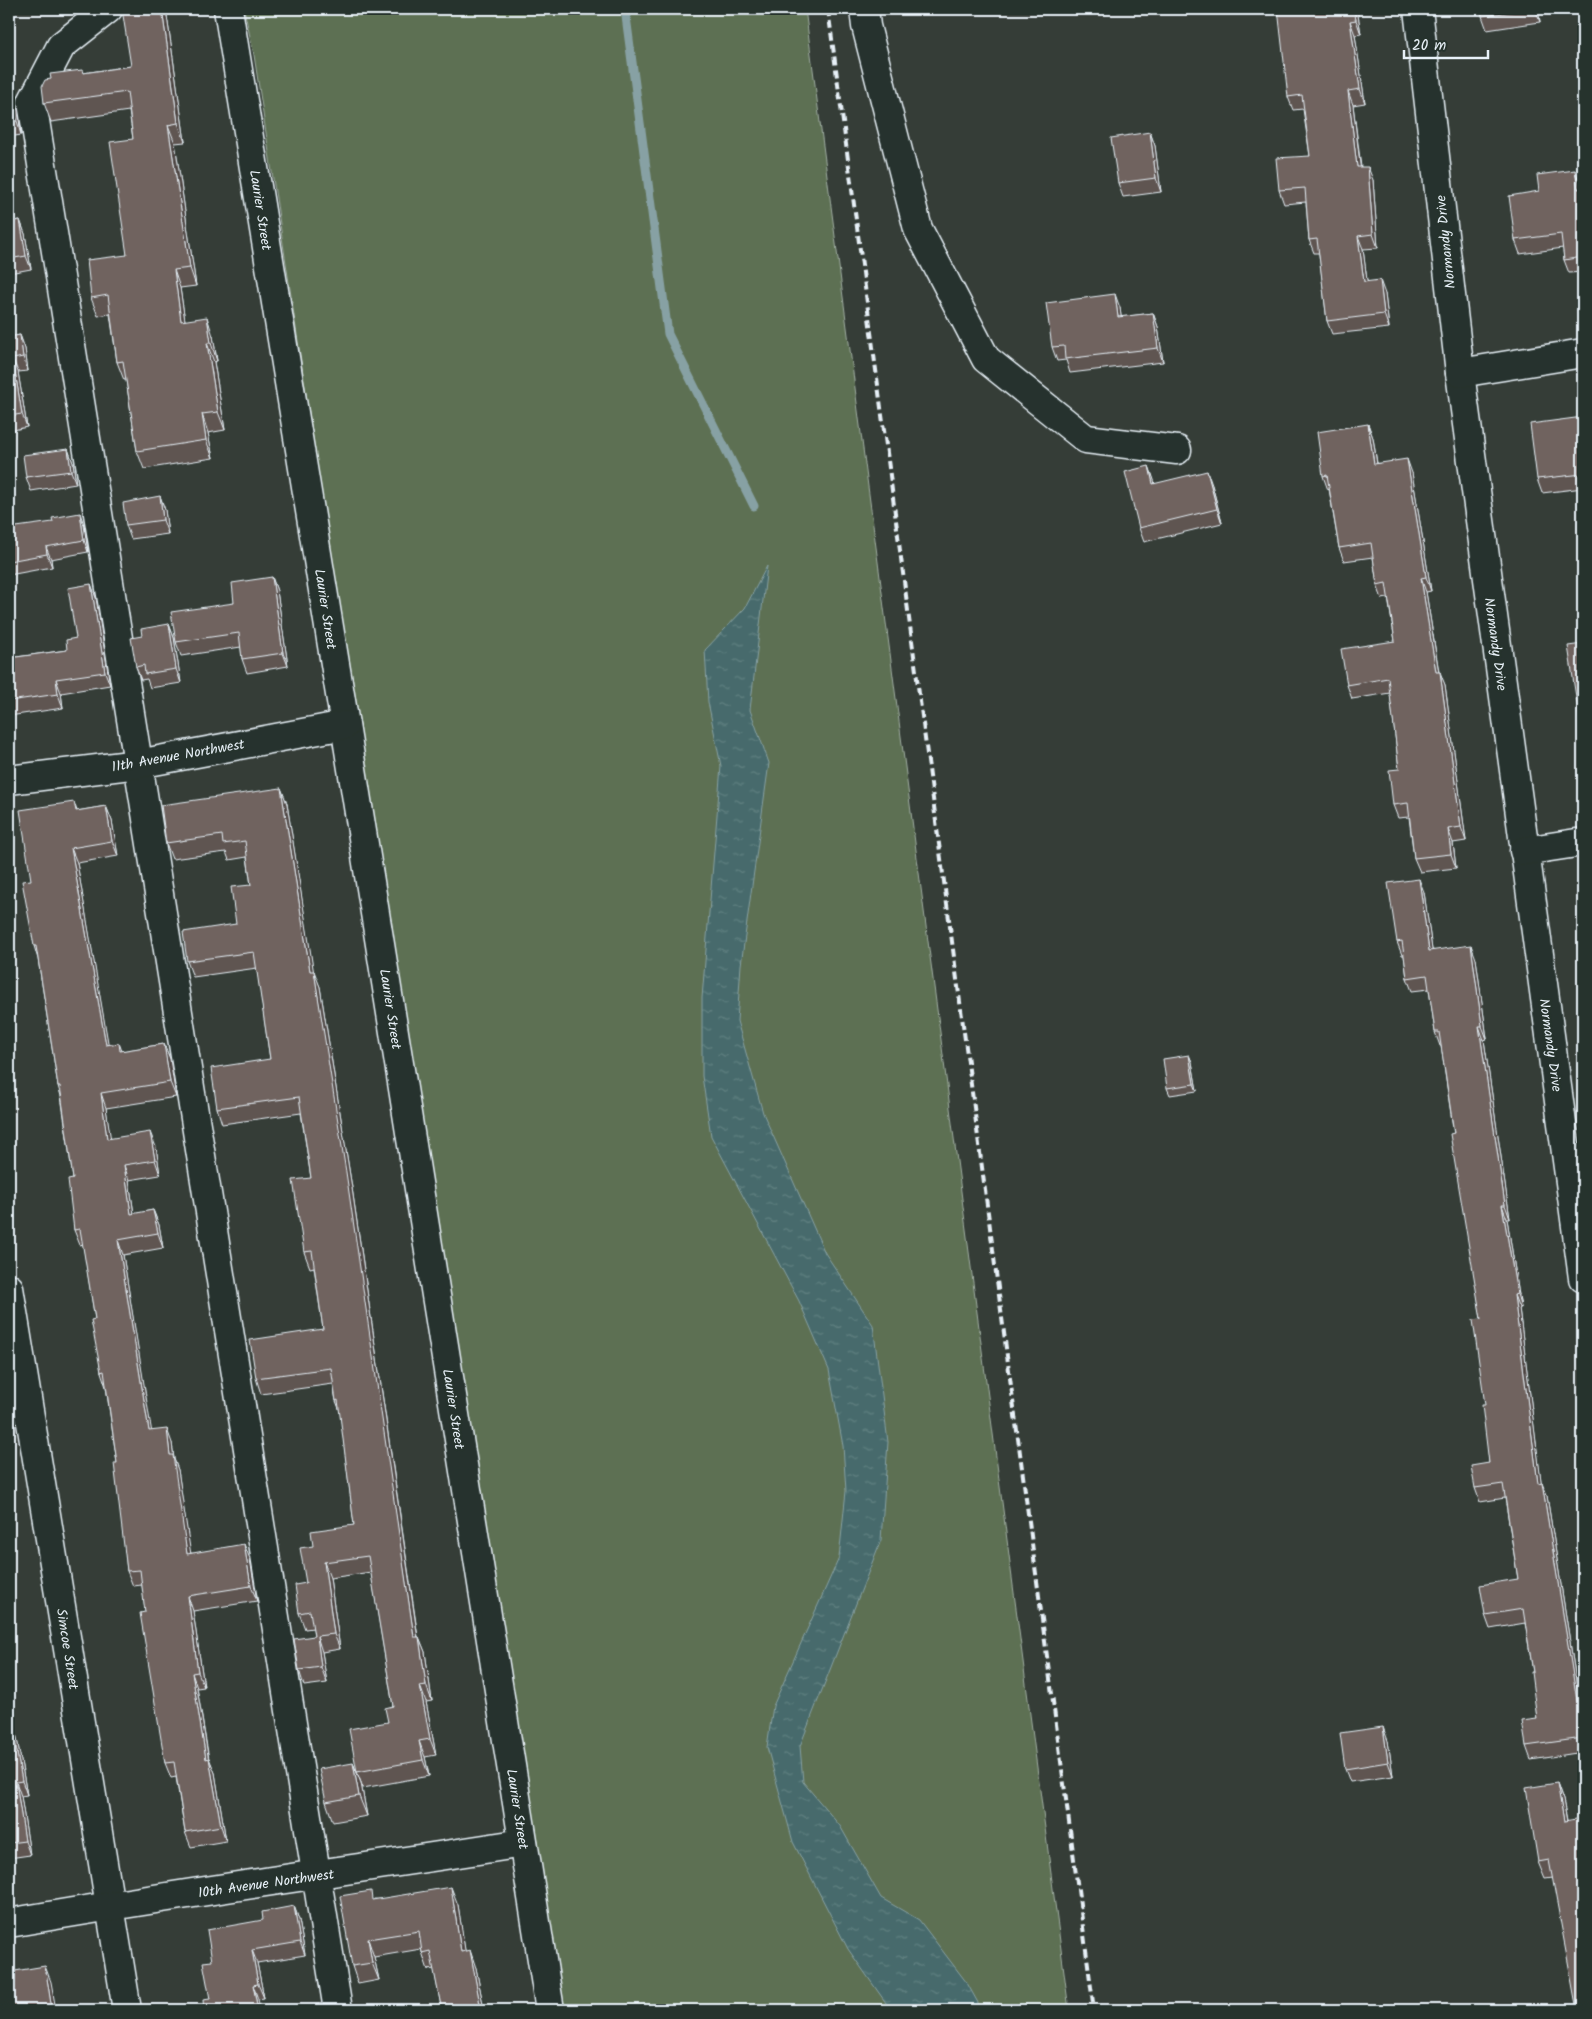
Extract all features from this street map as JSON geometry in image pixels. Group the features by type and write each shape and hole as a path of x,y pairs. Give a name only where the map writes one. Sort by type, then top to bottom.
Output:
{"street":[{"path":"108,9 61,46 32,102 338,2010"},
{"name":"Laurier Street","path":"228,9 345,725 550,2010"},
{"path":"864,9 866,26 918,229 986,359 1086,439 1177,450"},
{"name":"Normandy Drive","path":"1418,9 1460,373 1583,1278"},
{"path":"1460,373 1583,353"},
{"name":"11th Avenue Northwest","path":"9,780 138,764 345,725"},
{"path":"1524,851 1583,842"},
{"name":"Simcoe Street","path":"9,1288 127,2010"},
{"name":"10th Avenue Northwest","path":"9,1923 110,1905 316,1876 523,1842"}],"green space":[{"path":"244,9 805,9 1069,2010 563,2010 336,588 254,55"}],"water":[{"path":"767,566 750,710 769,763 741,965 737,1021 763,1113 825,1253 873,1325 888,1442 881,1540 800,1746 803,1782 840,1826 881,1898 919,1920 967,1983 982,2010 891,2010 848,1949 793,1842 767,1747 773,1706 839,1558 846,1491 843,1446 829,1370 799,1301 711,1136 702,1076 702,998 721,766 708,702 705,650 745,608"}],"building":[{"path":"122,9 162,9 178,123 168,125 190,268 174,270 181,321 207,317 211,343 207,343 218,412 202,414 206,440 137,451 123,361 117,362 108,295 91,298 87,260 127,255 110,142 133,139 127,92 44,103 42,86 45,80 51,79 50,74 82,70 83,73 131,66"},
{"path":"1278,9 1354,9 1356,20 1350,21 1360,89 1348,91 1357,167 1368,167 1373,234 1358,236 1364,282 1380,280 1384,314 1327,321 1317,239 1309,240 1305,188 1279,190 1276,158 1310,156 1302,95 1288,97"},
{"path":"1481,9 1532,9 1482,16"},
{"path":"12,89 17,121 9,122 9,90"},
{"path":"1150,132 1156,178 1118,183 1111,138"},
{"path":"1575,170 1578,189 1583,188 1583,257 1564,260 1561,234 1515,240 1509,196 1539,191 1537,175"},
{"path":"20,220 26,256 9,259 9,222"},
{"path":"1115,294 1118,317 1153,313 1158,348 1065,359 1064,346 1052,347 1046,303"},
{"path":"20,335 23,357 13,359 22,414 9,416 9,337"},
{"path":"1583,417 1583,474 1537,479 1530,424"},
{"path":"1368,424 1374,464 1407,459 1426,577 1421,578 1436,672 1440,672 1461,827 1448,829 1451,854 1414,858 1408,803 1393,805 1389,770 1399,769 1388,678 1347,685 1341,649 1395,641 1386,583 1377,585 1371,543 1339,548 1327,475 1323,476 1317,432"},
{"path":"68,449 71,471 26,477 23,455"},
{"path":"1149,466 1153,484 1207,471 1217,509 1139,528 1125,472"},
{"path":"160,496 163,520 126,525 123,503"},
{"path":"80,513 84,540 46,547 47,554 9,561 9,528 53,522 52,518"},
{"path":"272,577 283,653 242,659 239,633 176,642 171,612 234,603 232,583"},
{"path":"91,584 105,672 56,679 58,694 9,701 9,658 67,650 66,640 76,638 68,588"},
{"path":"169,624 176,669 145,674 144,665 136,667 131,638 142,636 141,629"},
{"path":"1583,644 1583,742 1568,646"},
{"path":"281,788 310,971 314,971 346,1172 414,1637 419,1637 426,1685 420,1686 430,1739 419,1741 423,1760 357,1772 349,1729 388,1722 385,1708 393,1706 368,1556 324,1562 334,1634 317,1636 321,1667 299,1670 294,1639 314,1636 310,1611 299,1613 295,1585 306,1583 300,1548 313,1546 311,1531 354,1525 338,1400 336,1401 331,1368 256,1378 250,1340 323,1329 312,1251 304,1252 293,1180 311,1178 299,1097 217,1108 211,1068 270,1059 254,952 187,961 183,932 236,924 231,887 251,885 245,841 223,844 222,835 166,843 161,805"},
{"path":"74,802 76,811 106,806 112,841 71,848 106,1045 119,1043 120,1051 164,1044 170,1082 101,1093 107,1139 150,1132 155,1160 124,1165 131,1214 153,1210 158,1233 118,1240 149,1431 167,1429 170,1455 173,1455 187,1554 244,1544 251,1586 188,1596 198,1672 192,1673 206,1759 209,1758 221,1826 185,1832 174,1762 165,1763 140,1613 145,1612 140,1570 127,1571 114,1463 117,1463 104,1371 101,1372 91,1320 95,1319 80,1229 74,1230 68,1180 73,1179 60,1086 58,1086 36,946 34,946 22,881 31,880 20,810"},
{"path":"1419,879 1429,951 1471,945 1482,1026 1479,1026 1505,1205 1502,1205 1517,1294 1514,1295 1538,1484 1542,1483 1583,1738 1526,1746 1522,1721 1537,1719 1531,1672 1533,1672 1523,1609 1485,1615 1480,1585 1518,1579 1503,1484 1475,1488 1471,1466 1489,1463 1482,1405 1485,1405 1473,1320 1481,1319 1450,1134 1454,1133 1439,1032 1435,1032 1427,975 1407,978 1402,941 1397,942 1388,883"},
{"path":"1189,1055 1194,1084 1167,1088 1163,1059"},
{"path":"9,1708 22,1781 16,1782 25,1841 9,1843"},
{"path":"1383,1727 1388,1762 1345,1769 1340,1733"},
{"path":"353,1763 359,1796 326,1802 319,1769"},
{"path":"1557,1783 1564,1821 1583,1818 1583,2010 1577,2010 1549,1860 1538,1862 1526,1788"},
{"path":"451,1887 461,1952 470,1950 481,2010 417,2010 441,2006 430,1951 422,1953 419,1931 368,1939 372,1963 352,1966 340,1896 371,1891 372,1900"},
{"path":"294,1906 300,1942 252,1950 258,1984 253,1985 258,2010 204,2010 203,2000 210,1999 203,1962 212,1961 207,1930 263,1920 262,1912"},
{"path":"45,1966 52,2010 9,2010 9,1972"}],"waterway":[{"path":"625,9 668,334 754,506"}],"railway":[{"path":"828,9 1094,2010"}]}
